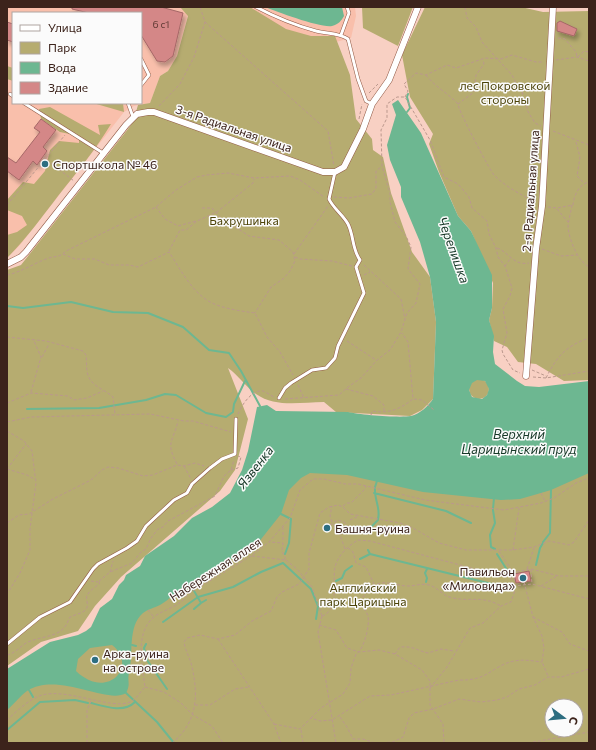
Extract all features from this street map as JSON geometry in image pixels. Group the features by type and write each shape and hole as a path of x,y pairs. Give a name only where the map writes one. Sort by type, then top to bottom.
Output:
{"street":[{"path":"335,170 344,166 347,161 363,129 372,104 389,80 418,7"},
{"name":"2-я Радиальная улица","path":"526,376 528,368 536,249 542,206 554,7"},
{"name":"3-я Радиальная улица","path":"134,117 142,113 154,112 323,172 335,170"},
{"path":"7,264 21,257 103,153 134,117"}],"lane":[{"path":"256,7 282,21 318,32 341,35 348,39 358,79 366,101 372,104"},
{"path":"341,35 349,13 347,7"},
{"path":"142,61 149,75 142,84"},
{"path":"26,104 103,153"},
{"path":"128,104 134,117"},
{"path":"279,398 285,388 296,380 312,370 326,368 335,358 338,346 343,339 363,297 364,287 356,267 360,260 353,246 348,224 329,199 335,170"},
{"path":"7,644 40,617 70,602 98,564 137,541 146,526 174,500 187,493 192,484 210,468 222,459 235,454 236,418"}],"path":[{"path":"200,7 205,22 328,131 335,170"},
{"path":"465,7 467,18 476,27 482,42 512,75 517,85 522,89 523,99 534,122 576,141 589,145"},
{"path":"163,110 157,108 180,84 194,57 205,22"},
{"path":"551,37 566,39 576,52 577,57"},
{"path":"577,57 584,51 589,52"},
{"path":"405,97 408,91 404,84 416,73 426,75 447,65 456,68 495,57 500,59 512,55 536,62 577,57 589,61"},
{"path":"458,104 474,92 476,75 484,64 483,60"},
{"path":"426,75 433,84 451,96 458,104 461,114 494,174 517,193 542,206 557,208 573,205"},
{"path":"359,121 359,114 365,98 380,82"},
{"path":"236,418 241,405 248,398 263,391 279,398 290,400 339,395 361,378 377,360 390,350 401,332 407,313 416,303 420,284 408,268 411,247 409,240 396,222 390,202 390,193 382,166 382,130 387,118 388,102 397,98 405,97"},
{"path":"405,97 430,140 444,177 458,184 469,197 472,208 487,221 489,234 496,248 498,257 505,266 512,288 510,296 503,309 507,333 502,350 513,370 526,376 546,378 589,371"},
{"path":"7,205 68,131"},
{"path":"576,141 580,156 577,176 584,183"},
{"path":"43,157 78,185"},
{"path":"7,275 24,270 30,265 38,264 47,258 59,257 119,224 156,207 176,190 197,177 219,173 254,178 290,176 300,180 321,196 329,199 372,194 376,188 376,171 382,166"},
{"path":"156,207 165,219 178,226 197,221 217,212 253,183 254,178"},
{"path":"589,182 584,183 576,194 569,223 572,241 578,255 583,264 589,267"},
{"path":"254,313 271,287 283,279 290,271 294,264 295,251 329,206 329,199"},
{"path":"202,208 212,208 217,212 220,218 249,236 280,240 293,252 296,259 332,261 356,267"},
{"path":"557,208 569,223"},
{"path":"63,254 75,259 95,259 109,265 129,265 138,267 169,252 180,230 186,230 197,221"},
{"path":"496,248 505,252 510,259 526,263 536,260"},
{"path":"536,249 546,249 561,256 578,255"},
{"path":"169,252 195,290 206,299 213,304 254,313 267,337 280,352 296,380 304,399"},
{"path":"505,266 510,259"},
{"path":"360,260 370,272 396,292 401,299 405,319"},
{"path":"360,277 365,273 370,272"},
{"path":"401,332 408,342 413,399"},
{"path":"7,337 46,341 50,344 55,343 83,351 87,358 86,368 89,380 103,391 110,394 114,400 115,414"},
{"path":"546,378 561,353 578,341 589,338"},
{"path":"343,339 377,360"},
{"path":"34,340 42,358"},
{"path":"31,392 42,358 50,344"},
{"path":"528,368 547,376"},
{"path":"346,389 373,396 384,405 384,412"},
{"path":"7,403 31,392 68,396 74,400 86,398 103,391"},
{"path":"371,415 372,411 384,412 402,408 413,399 422,400 434,410"},
{"path":"7,422 31,417 150,414 179,420 193,421 235,433"},
{"path":"177,465 170,446 179,420"},
{"path":"7,431 26,443 34,456 33,466 36,480 30,529 30,550 20,573 7,594"},
{"path":"26,443 7,469 27,475 36,480"},
{"path":"7,655 15,653 30,641 63,631 67,626 69,618 84,612 87,608 86,596 100,584 98,582 110,572 132,563 148,545 150,538 166,523 215,496 224,476 231,470 238,468 241,457 235,454 231,470"},
{"path":"7,523 91,480 102,470 108,467 118,468 143,476 153,475 177,465 184,466 195,463 210,468"},
{"path":"184,466 191,479"},
{"name":"Набережная аллея","path":"154,617 182,602 188,594 252,556 269,542 294,511 300,490 314,479 366,486 425,500 504,510 545,502 576,483 589,478"},
{"path":"343,507 344,504 351,503 365,489 366,486"},
{"path":"541,493 545,502"},
{"path":"333,506 330,516 345,550"},
{"path":"172,743 185,731 193,715 196,687 184,642 187,638 200,635 218,639 235,635 252,621 270,611 276,597 282,592 296,587 304,578 309,569 308,553 320,513 333,506 343,507 350,514 358,517 400,523 413,528 439,543 455,548 499,551 534,547 549,541 569,545 574,542 589,520"},
{"path":"513,550 519,508"},
{"path":"350,520 358,517"},
{"path":"330,525 338,520 344,522 348,527 347,530 339,535"},
{"path":"283,526 282,551 286,560 304,578 315,593 322,616"},
{"path":"336,743 318,632 322,616 328,612 333,602 335,567 345,550 358,540 370,541 505,577 509,576 509,573 522,572 531,569 559,576 589,576"},
{"path":"269,542 283,543"},
{"path":"527,570 534,547"},
{"path":"348,548 354,552 356,563 366,567 374,585"},
{"path":"499,551 513,572 515,586"},
{"path":"110,572 114,555"},
{"path":"252,556 286,560"},
{"path":"531,569 532,584"},
{"path":"430,688 446,667 454,651 470,628 488,620 501,606 511,602 516,590 509,576"},
{"path":"541,586 559,576"},
{"path":"87,580 98,582"},
{"path":"300,729 329,702 343,694 350,683 351,668 356,654 359,652 368,634 366,627 368,615 361,604 362,598 374,585 382,582 403,586 422,584 437,588 444,596 464,600 482,598 501,606"},
{"path":"513,586 524,583 532,584 589,599"},
{"path":"524,583 533,617 542,636 544,648 542,662 548,677"},
{"path":"7,720 30,701 42,695 62,694 92,698 118,704 131,701 136,698 145,687 140,645 146,628 154,617 148,610"},
{"path":"533,617 562,632 570,644 589,651"},
{"path":"319,624 336,630 347,648 359,652 379,650 395,654 422,670 430,681 428,699 443,724 445,734 444,743"},
{"path":"218,639 274,724 281,743"},
{"path":"395,654 400,648 405,647 415,647 428,653 441,649 454,651"},
{"path":"311,718 320,721 332,720 339,717 356,703 370,696 391,695 430,688 459,680 482,678 504,664 514,661 523,660 542,662"},
{"path":"353,739 363,739 376,743 393,742 403,737 411,715 433,709 459,699 482,702 497,700 507,697 519,689 536,685 548,677 561,677 589,669"},
{"path":"145,687 164,692 181,703 193,715 212,726 223,743"},
{"path":"194,705 210,705 235,689 249,687"},
{"path":"87,743 87,710 92,698"},
{"path":"339,717 347,727 354,743"},
{"path":"274,724 300,729"},
{"path":"300,729 303,743"},
{"path":"528,743 589,732"}],"shaded area":[{"name":"Спортшкола № 46","path":"7,7 180,7 188,15 177,56 168,71 160,76 150,103 134,106 124,112 20,245 7,258"},
{"path":"241,7 355,7 356,16 351,38 332,43 275,28"}],"green space":[{"name":"Бахрушинка","path":"180,7 250,7 286,29 311,36 335,36 350,75 356,119 372,139 373,150 383,157 391,193 412,252 430,277 436,322 433,399 422,410 410,416 336,412 324,402 280,403 264,398 252,391 228,368 248,419 235,470 220,491 121,577 95,606 78,631 41,642 7,666 7,270 21,265 128,129 133,122 138,105 150,103 160,76 168,71 177,56 188,16"},
{"path":"362,7 413,7 398,46 363,28"},
{"name":"лес Покровской стороны","path":"425,7 521,7 543,12 589,11 589,380 564,381 536,364 518,362 507,347 494,341 489,320 492,308 493,283 471,231 458,216 439,172 429,144 433,134 410,97 402,55"},
{"path":"7,66 12,68 12,81 7,79"},
{"path":"96,104 123,104 124,112"},
{"path":"50,107 100,135 98,125 111,124 79,169 27,236 7,258 7,235 17,232 27,225 22,216 7,210 7,200 23,182 34,184 45,171 50,150 59,141 79,143 79,136 60,132 41,119 39,109"},
{"path":"479,379 486,382 489,389 486,396 479,399 472,396 469,389 472,382"},
{"name":"Английский парк Царицына","path":"589,429 589,743 7,743 7,694 96,640 273,464"}],"water":[{"path":"265,7 342,7 344,16 341,21 336,24 326,26 318,25"},
{"name":"Верхний Царицынский пруд","path":"398,100 421,133 458,216 471,231 492,275 492,308 489,320 494,336 493,352 495,364 525,386 539,387 589,381 589,473 551,490 520,499 501,500 423,492 347,475 310,473 301,478 289,490 281,514 258,543 181,589 164,603 143,613 138,619 133,633 129,685 126,693 118,696 67,686 39,686 27,691 7,710 7,669 50,642 78,635 86,631 91,627 100,608 112,599 126,575 140,566 145,556 174,536 192,518 212,507 230,493 242,470 248,451 257,407 267,405 276,411 348,412 380,416 406,417 421,412 433,399 436,322 430,277 420,242 401,197 401,187 390,160 387,145 396,115 392,104","holes":["477,380 485,381 489,389 487,395 482,399 472,397 469,390 472,383","112,645 119,653 122,662 121,670 116,677 108,681 98,683 88,679 76,671 78,659 90,648"]}],"building":[{"path":"72,7 161,7 183,13 173,56 165,62 157,61 142,37 142,12 85,12 72,9"},
{"path":"560,21 577,29 574,36 557,31 557,23"},
{"path":"7,22 12,24 12,42 7,40"},
{"path":"41,119 56,130 43,147 47,151 37,165 33,161 19,180 7,171 7,157 16,163 40,132 34,128"},
{"name":"Павильон «Миловида»","path":"529,571 531,581 516,583 514,574"}],"waterway":[{"path":"407,112 410,108 407,97 408,94"},
{"path":"7,306 23,308 71,302 113,312 148,313 183,327 209,350 229,353 241,371 260,406"},
{"path":"27,409 99,408 146,400 165,394 176,395 206,413 226,417 233,412 234,404 245,381"},
{"path":"375,487 377,481"},
{"path":"375,488 375,496 379,511 378,519"},
{"path":"543,542 550,533 551,490"},
{"path":"374,493 446,511 471,523"},
{"path":"493,509 494,498"},
{"path":"493,510 495,523 490,535 491,547 495,549"},
{"path":"281,514 291,519 289,543 285,554"},
{"path":"368,530 378,520"},
{"path":"536,565 540,548 543,543"},
{"path":"368,550 370,554 496,585"},
{"path":"360,559 370,554"},
{"path":"497,554 507,570"},
{"path":"163,622 198,597 233,587 261,572 283,563 311,589 318,606 316,619"},
{"path":"336,581 342,578 345,571 352,566"},
{"path":"426,582 427,578 425,573 427,569"},
{"path":"190,584 201,603 194,609"},
{"path":"201,603 206,600"},
{"path":"146,644 144,648 147,660 167,689"},
{"path":"132,645 136,646"},
{"path":"29,690 33,697"},
{"path":"125,692 157,722 174,743"},
{"path":"7,730 40,702 75,700 88,703"},
{"path":"91,703 120,708 126,707 135,702"}],"place":[{"name":"Спортшкола № 46","path":"45,164"},
{"name":"Башня-руина","path":"327,528"},
{"name":"Павильон «Миловида»","path":"523,578"},
{"name":"Арка-руина на острове","path":"95,660"}],"water label":[{"name":"Черепишка","path":"454,250"},
{"name":"Язвенка","path":"255,467"}]}
